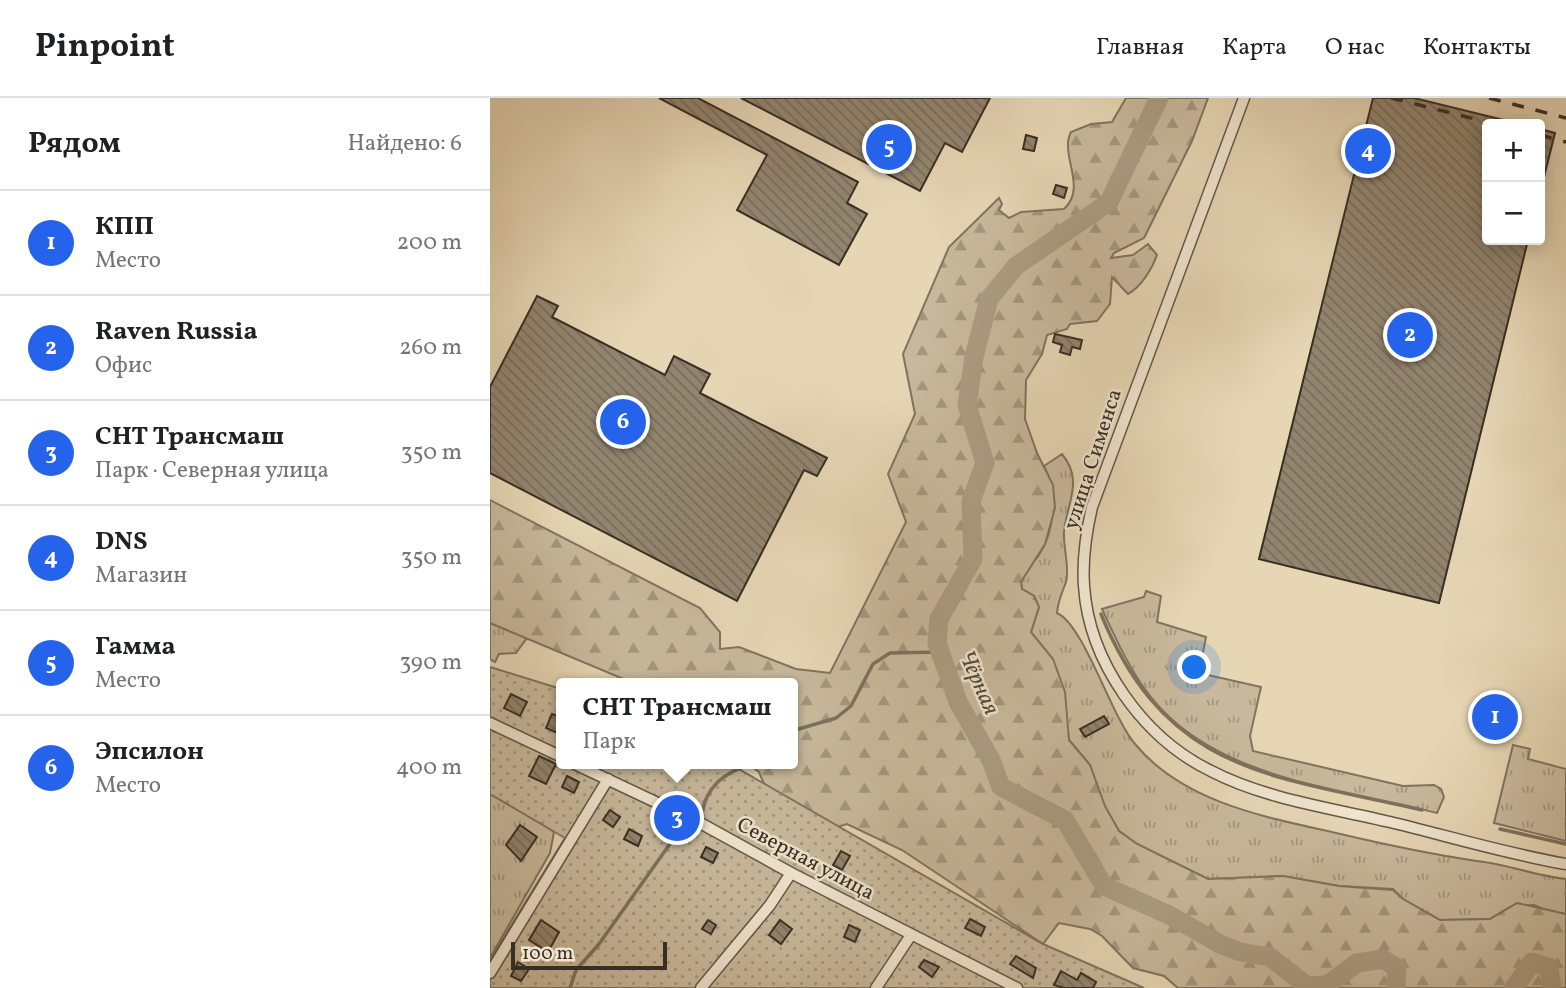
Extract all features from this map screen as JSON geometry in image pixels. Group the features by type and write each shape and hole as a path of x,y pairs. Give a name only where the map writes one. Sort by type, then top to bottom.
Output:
{"street":[{"name":"улица Сименса","path":"1244,98 1092,506 1084,545 1084,586 1091,626 1100,650 1117,684 1142,719 1173,748 1210,771 1286,797 1566,864"},
{"path":"490,723 556,754"},
{"name":"Северная улица","path":"586,769 702,824 911,936 1017,988"},
{"path":"490,973 608,779"},
{"path":"701,988 770,905 791,873"},
{"path":"876,988 911,936"}],"green space":[{"path":"1126,98 1208,98 1192,141 1144,238 1114,253 1111,258 1133,255 1148,244 1157,255 1149,272 1128,294 1112,277 1110,304 1097,321 1070,324 1067,329 1047,335 1042,354 1026,380 1025,419 1037,453 1053,485 1055,508 1045,544 1021,582 1022,589 1034,596 1039,607 1031,632 1053,659 1065,692 1069,740 1090,765 1105,806 1119,831 1137,844 1208,879 1283,876 1339,886 1393,890 1403,899 1440,920 1490,919 1517,903 1566,914 1566,988 1178,988 1164,976 1133,968 1102,936 1090,929 1059,923 1043,944 902,850 847,824 837,827 764,784 755,769 798,769 798,678 621,678 490,623 490,500 700,608 720,632 720,649 739,647 796,669 830,673 906,522 888,474 915,414 903,354 949,247 999,198 1002,204 999,210 1009,218 1021,212 1064,209 1074,191 1068,151 1071,132 1091,124 1112,122"},
{"path":"1062,454 1069,464 1073,483 1064,532 1067,576 1057,613 1067,621 1087,652 1126,731 1155,764 1177,781 1202,794 1228,805 1282,821 1389,845 1566,879 1566,914 1550,912 1534,905 1510,907 1490,919 1440,920 1403,899 1393,889 1339,886 1283,876 1208,879 1137,844 1119,831 1104,806 1090,765 1069,740 1065,706 1031,632 1039,607 1034,596 1022,589 1022,578 1039,555 1051,523 1053,499 1044,466"},
{"path":"1146,591 1161,596 1157,622 1206,637 1199,673 1261,687 1250,736 1253,751 1403,786 1434,785 1441,789 1444,797 1437,813 1282,777 1209,746 1178,724 1151,697 1136,677 1102,609 1144,597"},
{"path":"490,623 527,638 516,653 499,654 495,662 490,659"},
{"path":"490,667 556,687 556,769 739,769 1043,944 1144,988 490,988 490,960 565,838 490,794"},
{"path":"1513,745 1530,749 1528,759 1566,769 1566,841 1494,823"},
{"path":"490,789 554,832 550,853 490,958"}],"building":[{"path":"659,98 698,98 858,182 847,203 867,214 839,265 737,210 767,155"},
{"path":"741,98 990,98 962,152 945,143 920,191"},
{"path":"1373,98 1414,98 1500,119 1482,119 1482,245 1527,245 1439,603 1259,559"},
{"path":"1545,130 1555,133 1545,173"},
{"path":"1026,135 1037,138 1034,151 1023,149"},
{"path":"1056,185 1067,188 1064,198 1053,194"},
{"path":"537,296 558,306 552,317 665,375 674,356 710,374 700,393 827,458 817,476 804,470 737,601 490,473 490,387"},
{"path":"1055,334 1082,340 1080,349 1072,347 1070,355 1060,352 1062,345 1053,342"},
{"path":"511,694 527,702 520,716 504,708"},
{"path":"1491,710 1501,712 1496,732 1486,730"},
{"path":"552,714 556,716 556,732 546,728"},
{"path":"1104,716 1109,724 1085,737 1080,729"},
{"path":"539,756 556,764 546,784 529,776"},
{"path":"567,776 579,782 574,793 562,787"},
{"path":"610,810 620,817 613,827 603,820"},
{"path":"520,825 537,837 521,861 506,845"},
{"path":"629,829 642,836 638,846 624,839"},
{"path":"706,847 718,853 713,863 701,857"},
{"path":"841,851 850,856 842,870 833,865"},
{"path":"970,919 985,927 981,936 965,928"},
{"path":"541,920 559,932 548,952 529,940"},
{"path":"708,920 716,925 711,934 702,929"},
{"path":"780,920 792,929 781,944 769,935"},
{"path":"849,925 860,930 855,942 844,937"},
{"path":"1016,956 1036,968 1033,978 1010,964"},
{"path":"924,960 939,967 932,977 919,967"},
{"path":"518,962 529,969 521,981 511,976"},
{"path":"1061,971 1077,980 1081,973 1096,982 1093,988 1064,988 1054,985"}],"waterway":[{"name":"Чёрная","path":"1159,98 1109,202 1016,266 989,299 974,357 967,405 985,463 971,501 973,559 939,619 937,643 958,702 991,760 1001,787 1065,820 1104,886 1169,915 1220,944 1240,952 1270,957 1307,986 1327,985 1357,963 1383,959 1397,968 1396,988"},
{"path":"1101,614 1128,667 1158,708 1192,738 1230,759 1272,775 1422,810"},
{"path":"798,729 836,718 851,706 873,664 890,653 940,652"},
{"path":"702,814 713,787 726,775 739,769"},
{"path":"570,988 576,970 599,944 684,824"},
{"path":"1500,829 1566,844"},
{"name":"Чёрная","path":"1514,988 1532,962 1549,967 1552,988"}],"railway":[{"path":"1391,98 1482,121"},
{"path":"1489,98 1566,118"},
{"path":"1545,136 1566,142"}],"place":[{"name":"Гамма","path":"889,147"},
{"name":"DNS","path":"1368,151"},
{"name":"Raven Russia","path":"1410,335"},
{"name":"Эпсилон","path":"623,422"},
{"name":"КПП","path":"1495,717"},
{"name":"СНТ Трансмаш","path":"677,818"}]}
